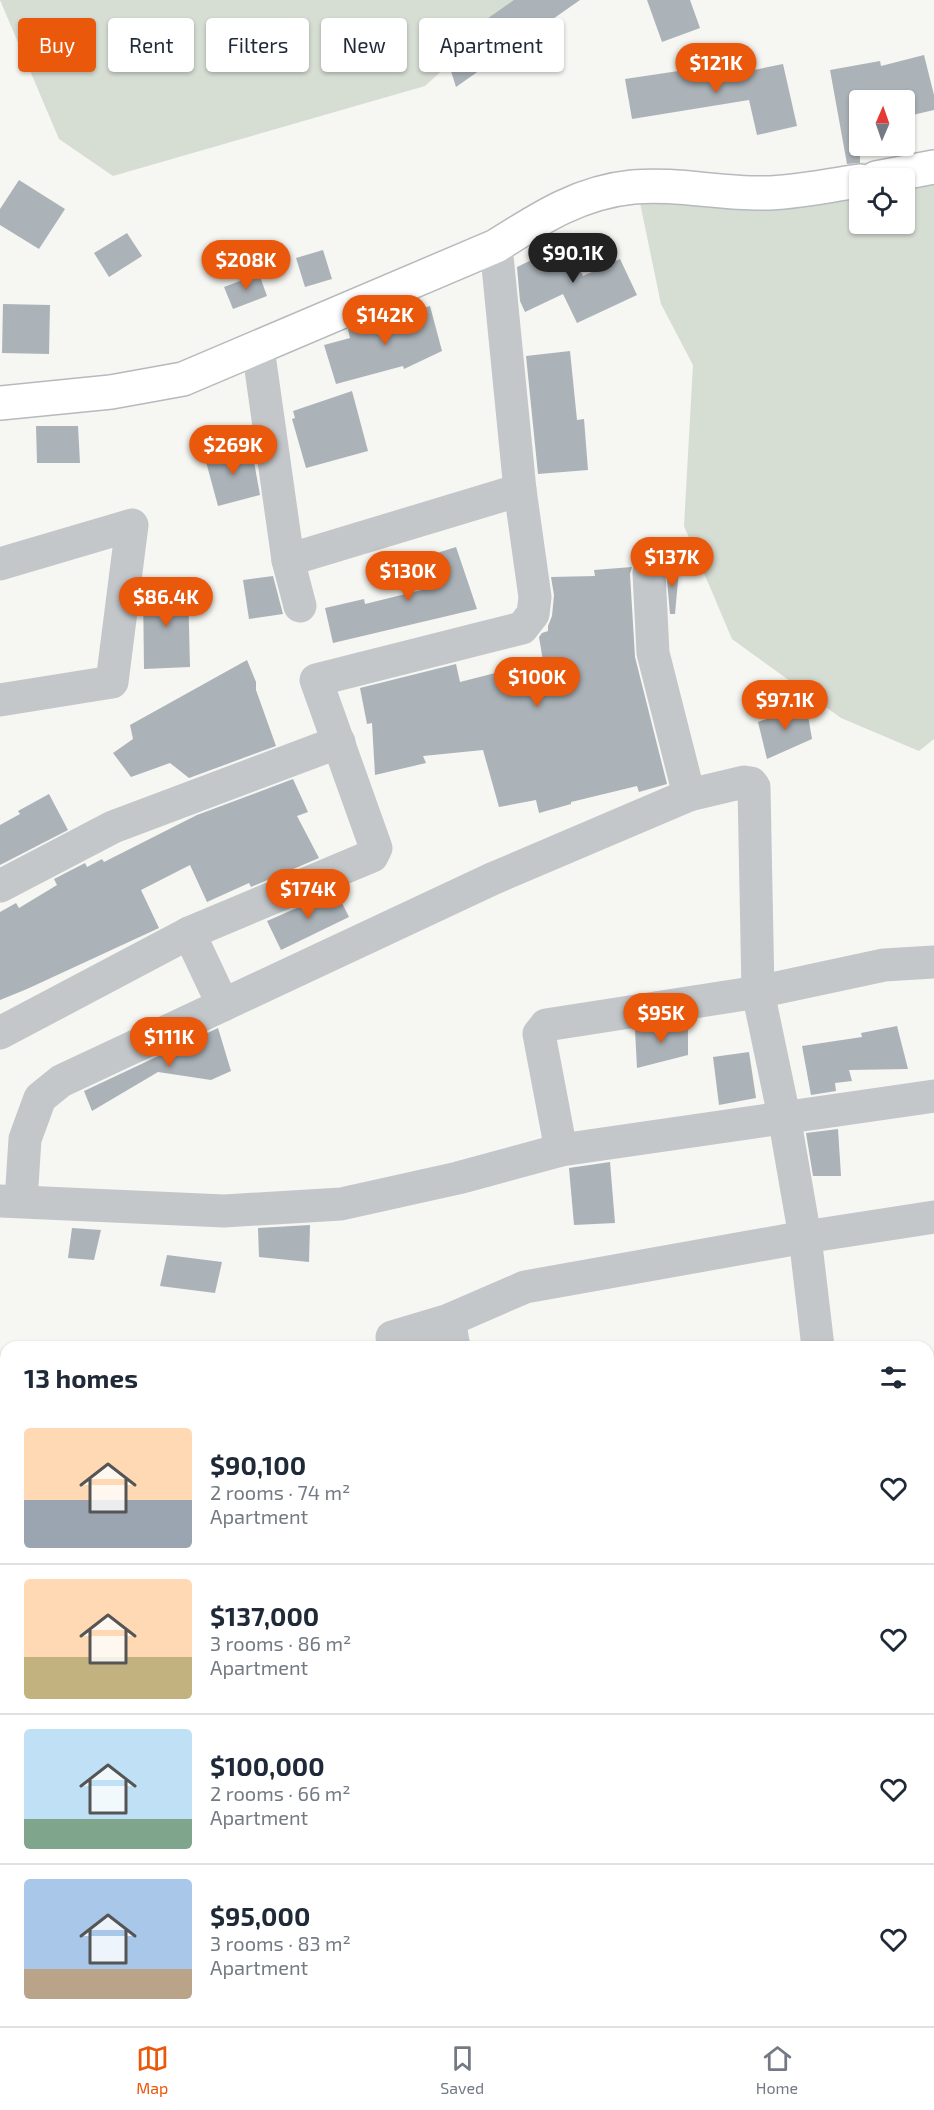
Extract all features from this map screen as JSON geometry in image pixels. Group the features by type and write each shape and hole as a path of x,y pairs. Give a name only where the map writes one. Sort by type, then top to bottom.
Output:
{"main road":[{"path":"915,170 934,166"},
{"path":"0,403 111,392 183,380 496,246 570,202 633,187 766,194 849,183"}],"street":[{"path":"0,1033 189,933 372,856 376,848 316,680 522,628 534,614 535,597 520,490 496,246"},
{"path":"258,348 288,560 300,606"},
{"path":"288,560 520,490"},
{"path":"0,564 132,525 112,682 0,700"},
{"path":"649,573 653,653 689,795"},
{"path":"0,886 113,827 339,742"},
{"path":"817,1341 805,1237 784,1116 758,992 754,787 751,783 744,782 689,795 492,879 61,1081 40,1098 25,1139 11,1201 224,1210 341,1204 458,1178 561,1150 784,1116 934,1096"},
{"path":"189,933 223,1005"},
{"path":"561,1150 539,1034 546,1025 758,992 884,965 934,962"},
{"path":"392,1337 452,1333 525,1287 805,1237 934,1217"}],"shaded area":[{"path":"0,0 520,0 500,18 419,18 419,72 440,72 425,86 113,176 59,139 31,72 96,72 96,18 18,18 18,42"},
{"path":"934,157 934,739 919,751 841,718 732,639 684,526 693,365 661,304 640,203 858,163"}],"building":[{"path":"514,0 580,0 554,18 488,18"},
{"path":"647,0 690,0 700,28 662,42"},
{"path":"924,55 934,95 934,110 915,114 915,90 849,90 849,156 860,156 860,163 847,164 830,70 880,61 881,66"},
{"path":"732,63 734,74 783,64 797,126 757,135 749,100 632,119 625,79"},
{"path":"451,72 477,72 456,87"},
{"path":"19,180 65,209 39,249 0,225 0,209"},
{"path":"127,233 142,256 109,277 94,253"},
{"path":"567,243 583,276 620,259 637,295 577,323 563,294 525,312 520,301 517,267"},
{"path":"323,250 332,279 305,287 296,258"},
{"path":"259,274 267,296 233,309 224,287"},
{"path":"3,304 50,305 49,354 2,353"},
{"path":"430,306 442,351 404,369 403,366 336,384 324,345 350,338 348,329"},
{"path":"570,351 577,420 584,419 588,470 538,474 526,356"},
{"path":"352,391 368,451 306,468 292,419 295,418 293,411"},
{"path":"36,426 78,426 80,463 37,463"},
{"path":"251,445 260,495 218,506 205,458"},
{"path":"456,547 477,609 333,643 325,608 364,599 365,604 430,588 421,558"},
{"path":"632,567 630,574 635,657 667,784 639,792 637,786 571,802 571,804 539,813 536,800 499,807 483,750 423,756 426,763 375,775 372,723 367,724 360,688 456,664 460,682 543,661 539,637 548,631 552,616 554,595 551,577 595,576 594,570"},
{"path":"666,568 679,569 675,614 670,614"},
{"path":"273,576 283,614 249,619 243,580"},
{"path":"188,587 190,667 144,669 143,588"},
{"path":"247,660 276,746 189,778 170,763 131,777 113,753 133,739 130,725"},
{"path":"806,704 812,739 767,759 758,722"},
{"path":"293,779 308,812 297,816 319,858 251,887 249,883 207,902 190,865 141,890 159,928 0,1000 0,912 16,903 19,908 57,885 54,879 85,863 87,867 102,859 104,862 197,815"},
{"path":"49,794 68,830 0,865 0,825 20,814 18,811"},
{"path":"336,891 349,917 281,950 267,921"},
{"path":"688,1022 688,1055 637,1068 635,1030"},
{"path":"897,1026 908,1069 849,1070 852,1081 835,1083 836,1091 811,1095 802,1046 862,1037 861,1033"},
{"path":"218,1028 231,1071 211,1080 158,1072 92,1111 84,1091"},
{"path":"749,1052 756,1098 719,1105 713,1057"},
{"path":"838,1129 841,1176 813,1176 806,1133"},
{"path":"610,1162 615,1223 574,1225 569,1168"},
{"path":"310,1225 309,1262 259,1257 258,1228"},
{"path":"72,1228 101,1230 94,1260 68,1258"},
{"path":"167,1255 222,1262 215,1293 160,1286"}]}
